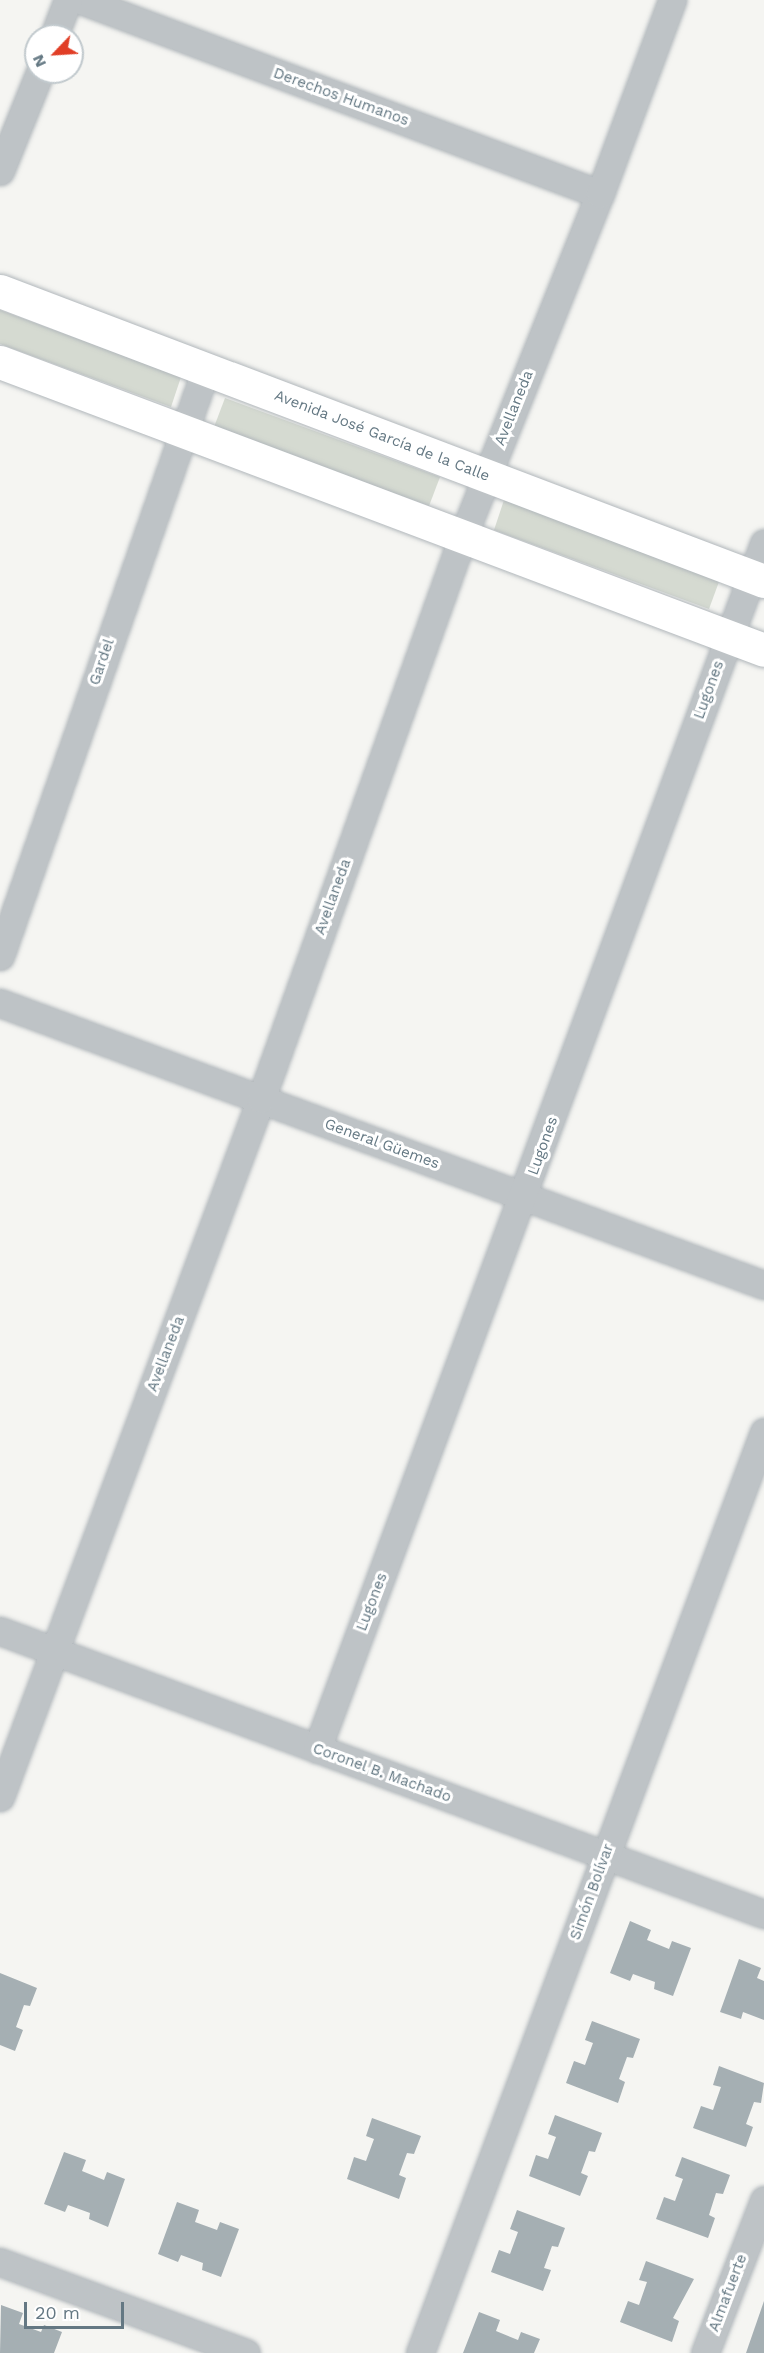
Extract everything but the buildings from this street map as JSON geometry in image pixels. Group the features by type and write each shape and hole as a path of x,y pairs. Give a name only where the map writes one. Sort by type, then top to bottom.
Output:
{"main road":[{"name":"Avenida José García de la Calle","path":"0,291 758,579"},
{"path":"0,362 182,434 463,536 764,650"}],"street":[{"path":"59,24 68,0"},
{"name":"Derechos Humanos","path":"81,0 600,194"},
{"name":"Avellaneda","path":"0,1797 261,1099 463,536 600,194 672,0"},
{"path":"0,171 35,84"},
{"name":"Gardel","path":"0,956 206,369"},
{"name":"Lugones","path":"317,1749 524,1197 728,637 758,579 764,543"},
{"name":"General Güemes","path":"0,1003 764,1285"},
{"name":"Simón Bolívar","path":"420,2353 764,1432"},
{"name":"Coronel B. Machado","path":"0,1632 764,1914"},
{"name":"Almafuerte","path":"705,2353 764,2200"},
{"path":"0,2262 246,2353"}],"shaded area":[{"path":"0,310 181,377 171,407 0,344"},
{"path":"225,398 440,477 429,506 214,427"},
{"path":"504,500 720,579 709,609 494,530"}]}
